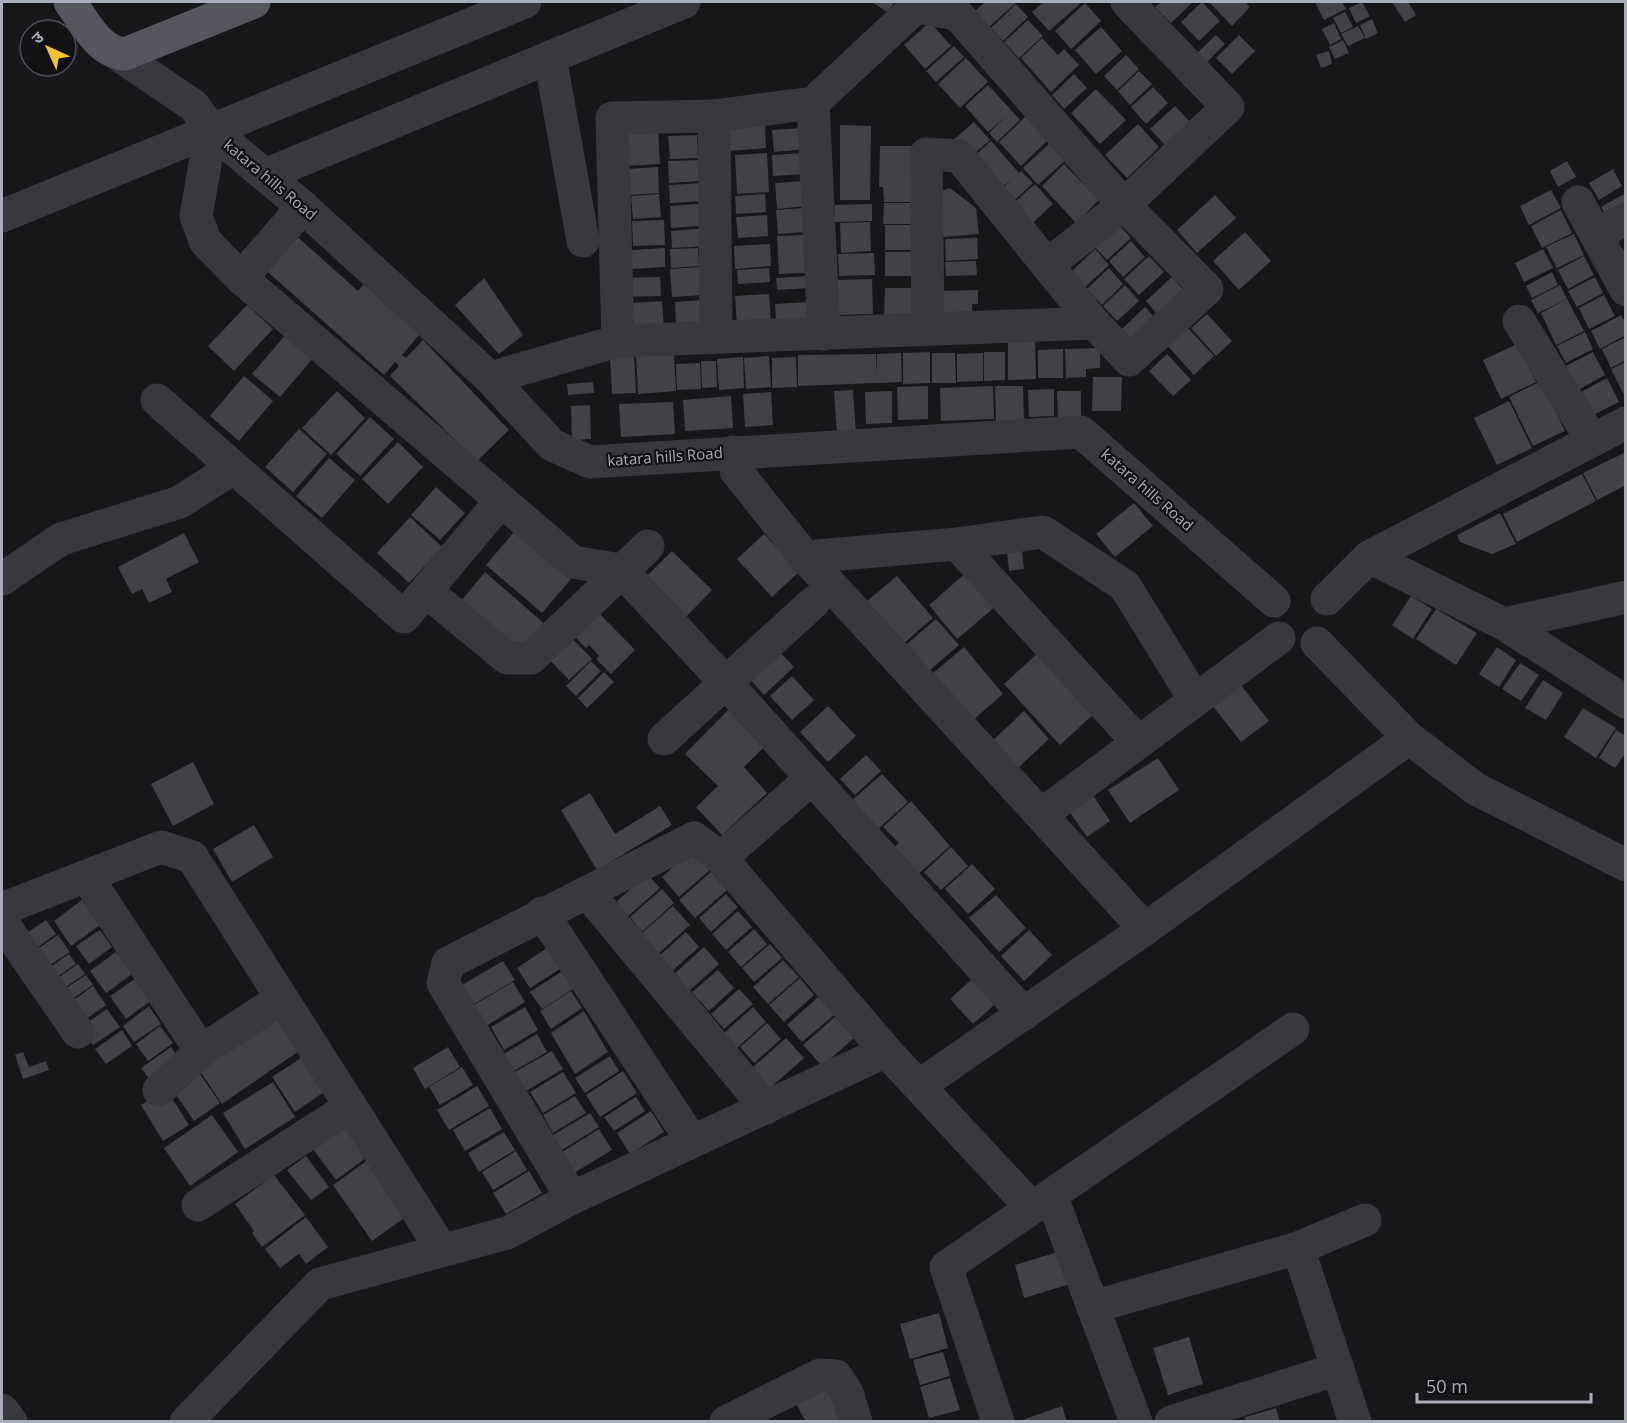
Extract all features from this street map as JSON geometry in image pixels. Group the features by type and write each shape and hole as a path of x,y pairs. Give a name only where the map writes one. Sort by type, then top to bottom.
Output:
{"main road":[{"path":"70,2 100,43 117,53 125,54 237,4"}],"street":[{"path":"2,216 194,110 525,2"},
{"path":"264,175 684,2"},
{"path":"1047,265 1124,205 1228,106 1127,2"},
{"path":"618,341 612,118 714,116 813,103 916,7 964,8 1124,205 1207,289 1129,360 1094,323 959,156 926,154 928,328"},
{"name":"katara hills Road","path":"117,53 194,110 264,175 303,207 490,378 552,445 590,462 1081,432 1274,601"},
{"path":"550,57 583,241"},
{"path":"813,103 824,334"},
{"path":"194,110 196,216 205,241 241,278 500,502 573,562 621,570 726,682 1024,1014"},
{"path":"714,116 716,336"},
{"path":"1578,202 1626,290"},
{"path":"241,278 303,207"},
{"path":"1596,234 1626,219"},
{"path":"1519,321 1592,440"},
{"path":"490,378 618,341 1094,323"},
{"path":"157,400 404,617 500,502"},
{"path":"1327,599 1369,557 1626,423"},
{"path":"733,452 736,471 805,557 1145,929"},
{"path":"2,579 61,539 180,502 233,468"},
{"path":"805,557 957,544 1043,532 1125,586 1194,698"},
{"path":"957,544 1137,741"},
{"path":"427,592 507,658 531,658 648,546"},
{"path":"1369,557 1504,624 1626,702"},
{"path":"1310,586 1327,599 1331,608 1330,628 1317,643 1297,647 1278,638 1270,620 1274,601 1290,587 1310,586"},
{"path":"1504,624 1626,597"},
{"path":"664,739 814,602"},
{"path":"1041,815 1194,698 1278,638"},
{"path":"1317,643 1409,738 1476,789 1626,865"},
{"path":"919,1086 1145,929 1409,738"},
{"path":"721,858 811,779"},
{"path":"572,1198 443,983 448,963 542,913 588,893 694,838 721,858 886,1051 919,1086 1042,1202 1094,1307 1136,1422"},
{"path":"2,909 162,847 192,857 442,1250"},
{"path":"87,877 201,1050"},
{"path":"588,893 766,1108"},
{"path":"542,913 692,1141"},
{"path":"2,922 78,1032"},
{"path":"159,1090 201,1050 281,999"},
{"path":"998,1422 946,1267 1293,1029"},
{"path":"186,1422 320,1284 507,1233 572,1198 886,1051"},
{"path":"198,1205 350,1107"},
{"path":"1094,1307 1298,1248 1365,1220"},
{"path":"1298,1248 1355,1422"},
{"path":"1172,1422 1216,1415 1338,1369"},
{"path":"726,1422 820,1375 836,1376 847,1393 856,1422"},
{"path":"2,1410 11,1422"}],"building":[{"path":"872,2 895,2 887,12"},
{"path":"985,2 1017,2 989,27 975,11"},
{"path":"1044,2 1082,2 1049,31 1032,12"},
{"path":"1161,2 1193,2 1171,23 1155,7"},
{"path":"1202,2 1220,21 1199,41 1181,22"},
{"path":"1209,2 1245,2 1250,7 1232,26"},
{"path":"1315,2 1342,2 1346,9 1324,20"},
{"path":"1362,2 1370,16 1356,23 1349,8"},
{"path":"1392,2 1408,2 1416,15 1405,22"},
{"path":"1085,3 1101,21 1071,49 1055,31"},
{"path":"1016,4 1028,17 1003,41 991,28"},
{"path":"1345,12 1353,27 1341,33 1333,18"},
{"path":"1372,19 1378,33 1366,39 1360,25"},
{"path":"1028,20 1043,36 1019,58 1004,42"},
{"path":"930,22 951,46 925,69 904,45"},
{"path":"1334,23 1341,39 1330,45 1322,29"},
{"path":"1358,26 1365,38 1348,46 1341,34"},
{"path":"1101,27 1122,51 1096,74 1075,50"},
{"path":"1216,35 1225,44 1199,70 1190,60"},
{"path":"1239,35 1255,51 1232,74 1216,58"},
{"path":"1042,38 1058,55 1064,49 1079,65 1051,92 1021,58"},
{"path":"1343,40 1349,53 1335,59 1329,47"},
{"path":"954,46 964,57 936,82 926,71"},
{"path":"1329,51 1332,64 1321,68 1316,55"},
{"path":"1126,55 1139,69 1117,90 1104,76"},
{"path":"966,58 988,82 960,108 938,84"},
{"path":"1139,71 1152,84 1130,105 1118,91"},
{"path":"1074,74 1087,88 1064,109 1052,95"},
{"path":"988,85 1020,120 997,142 989,133 1006,116 988,132 965,106"},
{"path":"1153,87 1168,103 1146,124 1131,107"},
{"path":"1096,89 1126,120 1100,144 1071,113"},
{"path":"1175,106 1190,122 1165,145 1150,129"},
{"path":"1026,116 1049,139 1021,166 999,142"},
{"path":"974,122 990,140 968,159 952,141"},
{"path":"1138,124 1159,147 1127,178 1105,155"},
{"path":"765,125 766,148 729,151 727,127"},
{"path":"840,125 871,126 870,200 840,200"},
{"path":"806,128 807,149 774,152 772,130"},
{"path":"658,131 660,164 625,166 623,133"},
{"path":"697,135 698,158 670,159 668,136"},
{"path":"1053,140 1069,157 1038,185 1023,168"},
{"path":"991,141 1019,173 1021,171 1033,183 1007,207 996,194 1013,178 996,192 969,161"},
{"path":"880,146 914,146 912,202 884,202 883,187 879,187"},
{"path":"767,153 769,192 737,194 735,155"},
{"path":"805,153 807,174 773,176 772,155"},
{"path":"701,160 702,181 669,183 668,161"},
{"path":"1567,161 1576,177 1558,187 1550,171"},
{"path":"1064,164 1099,200 1076,223 1042,186"},
{"path":"658,167 659,193 629,195 627,169"},
{"path":"1613,169 1622,186 1599,200 1589,183"},
{"path":"805,181 807,206 777,209 775,183"},
{"path":"703,183 704,201 670,203 669,185"},
{"path":"1035,184 1053,204 1027,228 1008,208"},
{"path":"950,188 976,208 979,234 943,237 940,191"},
{"path":"1551,190 1561,208 1529,225 1520,206"},
{"path":"1626,193 1626,217 1611,225 1601,207"},
{"path":"659,194 661,217 633,219 631,196"},
{"path":"765,194 766,212 736,214 735,196"},
{"path":"1215,195 1236,218 1197,253 1177,230"},
{"path":"709,203 711,225 671,228 670,206"},
{"path":"884,203 916,203 916,224 883,224"},
{"path":"872,204 872,221 835,222 835,205"},
{"path":"804,208 806,232 778,234 776,210"},
{"path":"1561,210 1572,233 1542,248 1531,226"},
{"path":"767,215 768,236 738,238 736,217"},
{"path":"664,220 665,245 633,246 632,221"},
{"path":"1115,221 1131,238 1107,260 1091,243"},
{"path":"870,222 871,251 841,253 840,223"},
{"path":"885,225 915,225 915,250 885,250"},
{"path":"709,228 710,246 672,248 671,231"},
{"path":"292,232 358,291 369,278 419,335 402,355 406,358 423,340 509,430 477,461 390,376 399,366 395,362 384,375 261,266"},
{"path":"1245,232 1271,261 1239,290 1213,261"},
{"path":"1574,234 1584,255 1557,268 1546,247"},
{"path":"805,235 807,273 779,274 777,236"},
{"path":"977,238 978,259 946,261 945,239"},
{"path":"1131,241 1145,257 1123,277 1109,261"},
{"path":"770,244 771,266 735,269 734,246"},
{"path":"665,248 665,267 632,269 632,250"},
{"path":"698,248 699,266 671,268 670,249"},
{"path":"1095,249 1109,265 1084,288 1070,273"},
{"path":"1543,249 1553,268 1524,282 1515,263"},
{"path":"885,252 916,252 916,276 885,276"},
{"path":"874,253 875,275 839,276 838,254"},
{"path":"1149,256 1164,272 1139,295 1124,279"},
{"path":"1584,256 1594,275 1568,289 1558,270"},
{"path":"976,261 977,275 946,276 945,262"},
{"path":"701,267 702,295 672,297 670,269"},
{"path":"769,268 770,282 738,284 737,270"},
{"path":"1109,268 1123,284 1102,305 1087,289"},
{"path":"1552,272 1558,285 1532,298 1526,286"},
{"path":"809,276 810,288 777,290 776,278"},
{"path":"660,277 661,296 619,297 618,278"},
{"path":"1172,277 1189,296 1162,320 1146,301"},
{"path":"1595,277 1603,293 1577,307 1568,291"},
{"path":"484,278 523,335 499,354 455,305"},
{"path":"872,279 873,314 836,315 835,280"},
{"path":"1125,285 1139,301 1117,321 1103,306"},
{"path":"1560,285 1567,299 1538,313 1531,300"},
{"path":"885,288 917,288 917,317 884,317"},
{"path":"978,290 978,304 972,304 973,317 945,319 936,291"},
{"path":"769,294 771,323 737,325 735,296"},
{"path":"1604,295 1615,316 1589,329 1579,308"},
{"path":"1567,299 1584,331 1556,345 1541,313"},
{"path":"702,300 703,324 676,326 675,302"},
{"path":"662,301 664,330 633,332 631,303"},
{"path":"808,302 809,319 776,321 775,304"},
{"path":"247,305 273,329 234,371 208,346"},
{"path":"1145,307 1160,324 1137,345 1122,329"},
{"path":"1207,314 1232,341 1216,356 1191,328"},
{"path":"1621,315 1626,324 1626,335 1600,349 1591,331"},
{"path":"1185,325 1214,356 1194,375 1165,343"},
{"path":"1585,332 1593,349 1566,363 1557,346"},
{"path":"286,334 313,358 280,397 252,374"},
{"path":"1008,335 1035,335 1036,379 1008,380"},
{"path":"1626,337 1626,360 1611,368 1602,349"},
{"path":"1517,344 1536,382 1501,399 1483,360"},
{"path":"1100,348 1100,368 1086,369 1086,377 1066,378 1065,349"},
{"path":"1063,349 1063,378 1038,378 1038,350"},
{"path":"930,352 930,383 903,384 903,353"},
{"path":"984,352 1005,352 1005,380 984,381"},
{"path":"1593,352 1605,375 1578,390 1566,366"},
{"path":"901,353 902,382 798,386 798,355 876,354 877,375 877,354"},
{"path":"932,353 955,353 956,383 932,383"},
{"path":"983,353 983,381 957,382 957,354"},
{"path":"674,354 676,391 638,394 636,356"},
{"path":"1167,354 1191,380 1173,396 1149,371"},
{"path":"634,356 636,393 612,394 610,358"},
{"path":"769,356 771,387 746,389 744,358"},
{"path":"743,357 744,388 719,390 717,359"},
{"path":"796,357 797,387 772,388 772,358"},
{"path":"701,361 716,361 717,387 702,388"},
{"path":"1626,362 1626,394 1624,395 1611,369"},
{"path":"700,363 701,389 677,390 676,364"},
{"path":"244,376 273,401 239,441 210,416"},
{"path":"1093,377 1122,377 1121,411 1092,411"},
{"path":"1607,378 1619,402 1591,416 1579,393"},
{"path":"1541,381 1565,431 1533,446 1509,397"},
{"path":"593,382 594,393 568,395 567,384"},
{"path":"928,386 928,419 898,420 897,387"},
{"path":"993,386 994,419 941,421 940,388"},
{"path":"995,386 1023,386 1024,423 996,424"},
{"path":"1054,389 1054,416 1029,417 1028,390"},
{"path":"853,390 856,435 837,436 834,391"},
{"path":"337,391 365,418 331,455 302,428"},
{"path":"892,391 892,423 866,424 865,392"},
{"path":"1057,391 1081,391 1081,418 1058,418"},
{"path":"771,392 773,425 745,427 743,394"},
{"path":"731,396 733,428 685,431 683,400"},
{"path":"1509,401 1532,448 1497,465 1474,418"},
{"path":"673,402 675,434 621,437 619,404"},
{"path":"590,405 591,439 572,440 571,406"},
{"path":"370,417 394,439 360,476 336,454"},
{"path":"299,429 327,454 293,492 265,467"},
{"path":"398,442 423,467 388,504 362,479"},
{"path":"1626,452 1626,485 1597,500 1583,473"},
{"path":"329,458 355,480 322,518 296,496"},
{"path":"1582,474 1596,501 1517,542 1503,514"},
{"path":"436,487 465,513 440,540 411,515"},
{"path":"1134,503 1153,526 1115,557 1096,534"},
{"path":"1500,513 1516,544 1492,554 1460,542 1457,535"},
{"path":"410,517 442,547 409,583 377,553"},
{"path":"515,531 571,579 542,613 486,565"},
{"path":"184,533 199,562 166,579 172,592 149,603 142,589 132,594 118,567"},
{"path":"764,534 799,572 772,597 737,559"},
{"path":"1022,550 1024,569 1009,571 1007,551"},
{"path":"672,551 712,590 686,617 646,577"},
{"path":"485,572 546,625 521,653 461,601"},
{"path":"967,572 996,606 957,639 929,605"},
{"path":"897,576 933,618 903,644 866,602"},
{"path":"1411,596 1432,609 1413,639 1392,625"},
{"path":"595,609 635,650 611,674 596,659 599,656 589,645 586,648 571,633"},
{"path":"1436,609 1477,633 1456,665 1416,639"},
{"path":"936,619 959,645 922,677 900,650"},
{"path":"567,633 592,659 569,680 545,655"},
{"path":"964,647 1003,694 965,727 925,680"},
{"path":"1497,647 1516,660 1499,687 1479,674"},
{"path":"778,650 794,667 764,695 748,677"},
{"path":"1041,650 1097,711 1060,745 1004,684"},
{"path":"591,661 601,671 576,696 566,686"},
{"path":"1520,663 1539,675 1521,701 1502,689"},
{"path":"604,672 614,682 587,708 578,698"},
{"path":"792,676 814,700 792,720 770,696"},
{"path":"1237,680 1269,721 1241,742 1209,701"},
{"path":"1543,680 1563,693 1546,720 1525,708"},
{"path":"828,706 856,736 828,762 800,732"},
{"path":"731,707 768,743 744,767 767,793 722,835 696,807 718,786 685,754"},
{"path":"1583,708 1616,728 1596,758 1564,737"},
{"path":"1024,711 1049,739 1018,768 992,741"},
{"path":"1616,730 1626,736 1626,752 1615,768 1599,758"},
{"path":"866,755 881,771 855,795 840,779"},
{"path":"1158,758 1179,790 1130,823 1108,790"},
{"path":"193,762 214,804 173,826 151,784"},
{"path":"882,774 908,802 876,831 850,802"},
{"path":"1087,786 1110,821 1087,837 1064,804"},
{"path":"590,793 615,834 660,806 672,825 597,870 561,810"},
{"path":"911,801 950,846 917,875 893,848 899,843 883,827"},
{"path":"254,825 273,857 232,882 213,849"},
{"path":"951,847 968,866 941,890 924,872"},
{"path":"692,850 710,870 679,897 662,877"},
{"path":"972,864 995,889 968,914 945,889"},
{"path":"711,872 727,890 695,918 679,900"},
{"path":"647,874 660,888 627,917 615,903"},
{"path":"662,889 674,903 642,932 630,917"},
{"path":"726,894 738,907 711,932 699,918"},
{"path":"996,895 1026,928 999,952 969,918"},
{"path":"82,900 100,925 71,946 54,921"},
{"path":"673,906 690,925 658,954 641,934"},
{"path":"738,911 752,927 726,950 712,934"},
{"path":"46,920 56,934 28,954 18,939"},
{"path":"754,929 767,944 741,967 728,952"},
{"path":"100,930 112,947 89,964 76,946"},
{"path":"1029,930 1052,955 1024,981 1001,956"},
{"path":"686,932 699,947 672,971 659,956"},
{"path":"58,935 70,952 41,971 30,954"},
{"path":"770,944 782,958 754,982 742,968"},
{"path":"704,947 719,964 688,992 673,975"},
{"path":"547,948 560,969 530,988 517,968"},
{"path":"116,952 132,974 106,993 90,971"},
{"path":"69,954 76,964 51,981 44,971"},
{"path":"783,960 799,977 768,1004 753,987"},
{"path":"503,961 515,980 474,1004 462,985"},
{"path":"78,964 85,974 58,992 52,982"},
{"path":"718,970 734,988 709,1011 692,992"},
{"path":"561,972 573,989 542,1009 530,992"},
{"path":"142,974 157,996 126,1019 110,996"},
{"path":"86,975 93,985 66,1003 59,993"},
{"path":"800,978 814,995 784,1022 769,1005"},
{"path":"973,978 996,1003 973,1024 950,999"},
{"path":"513,982 525,1002 486,1026 474,1005"},
{"path":"93,986 106,1005 79,1024 67,1005"},
{"path":"739,989 753,1004 724,1029 711,1014"},
{"path":"571,991 582,1008 551,1029 540,1011"},
{"path":"818,997 834,1015 802,1042 787,1025"},
{"path":"149,1006 161,1024 134,1042 123,1026"},
{"path":"525,1007 538,1030 504,1050 491,1027"},
{"path":"753,1007 766,1022 737,1048 724,1033"},
{"path":"107,1009 120,1027 93,1045 81,1027"},
{"path":"584,1011 608,1052 575,1074 551,1033"},
{"path":"835,1017 854,1038 822,1066 803,1045"},
{"path":"277,1018 299,1051 222,1104 200,1071"},
{"path":"767,1023 781,1039 754,1063 740,1047"},
{"path":"160,1026 173,1043 148,1061 136,1044"},
{"path":"122,1030 132,1046 106,1064 95,1049"},
{"path":"537,1034 547,1052 514,1071 504,1054"},
{"path":"786,1038 804,1058 770,1088 752,1068"},
{"path":"171,1047 183,1063 153,1084 141,1068"},
{"path":"448,1047 460,1067 425,1089 413,1068"},
{"path":"552,1051 563,1069 526,1091 515,1072"},
{"path":"23,1052 29,1067 46,1061 49,1070 23,1079 15,1055"},
{"path":"304,1056 327,1090 295,1112 272,1077"},
{"path":"610,1056 619,1071 585,1093 575,1078"},
{"path":"194,1065 220,1103 194,1121 168,1083"},
{"path":"462,1067 473,1085 440,1105 429,1087"},
{"path":"623,1071 637,1093 600,1117 586,1095"},
{"path":"563,1072 576,1093 543,1113 530,1092"},
{"path":"273,1082 295,1117 245,1149 223,1113"},
{"path":"477,1086 489,1106 449,1130 437,1110"},
{"path":"166,1089 189,1125 163,1141 141,1105"},
{"path":"575,1096 586,1113 553,1133 543,1115"},
{"path":"636,1097 645,1111 614,1131 604,1117"},
{"path":"490,1108 502,1129 465,1151 453,1130"},
{"path":"651,1111 664,1132 630,1154 617,1133"},
{"path":"590,1113 599,1127 562,1150 553,1135"},
{"path":"212,1115 238,1152 190,1186 164,1148"},
{"path":"340,1122 367,1157 336,1180 310,1145"},
{"path":"599,1129 612,1150 574,1173 562,1152"},
{"path":"504,1132 515,1150 479,1172 468,1153"},
{"path":"516,1151 527,1170 493,1190 482,1172"},
{"path":"306,1156 329,1187 311,1200 287,1170"},
{"path":"368,1160 407,1216 372,1241 333,1185"},
{"path":"529,1171 542,1193 506,1214 493,1193"},
{"path":"274,1175 305,1215 262,1247 235,1204"},
{"path":"306,1217 328,1247 306,1264 299,1254 280,1268 265,1249"},
{"path":"1061,1251 1070,1284 1024,1298 1015,1265"},
{"path":"939,1313 948,1348 910,1359 900,1324"},
{"path":"1189,1337 1203,1384 1168,1395 1153,1348"},
{"path":"943,1352 950,1376 920,1385 913,1360"},
{"path":"950,1378 960,1410 929,1418 920,1387"},
{"path":"825,1386 844,1422 806,1422 795,1402"},
{"path":"1062,1406 1067,1422 1019,1422 1019,1421"},
{"path":"1276,1408 1280,1422 1246,1422 1245,1417"}]}
